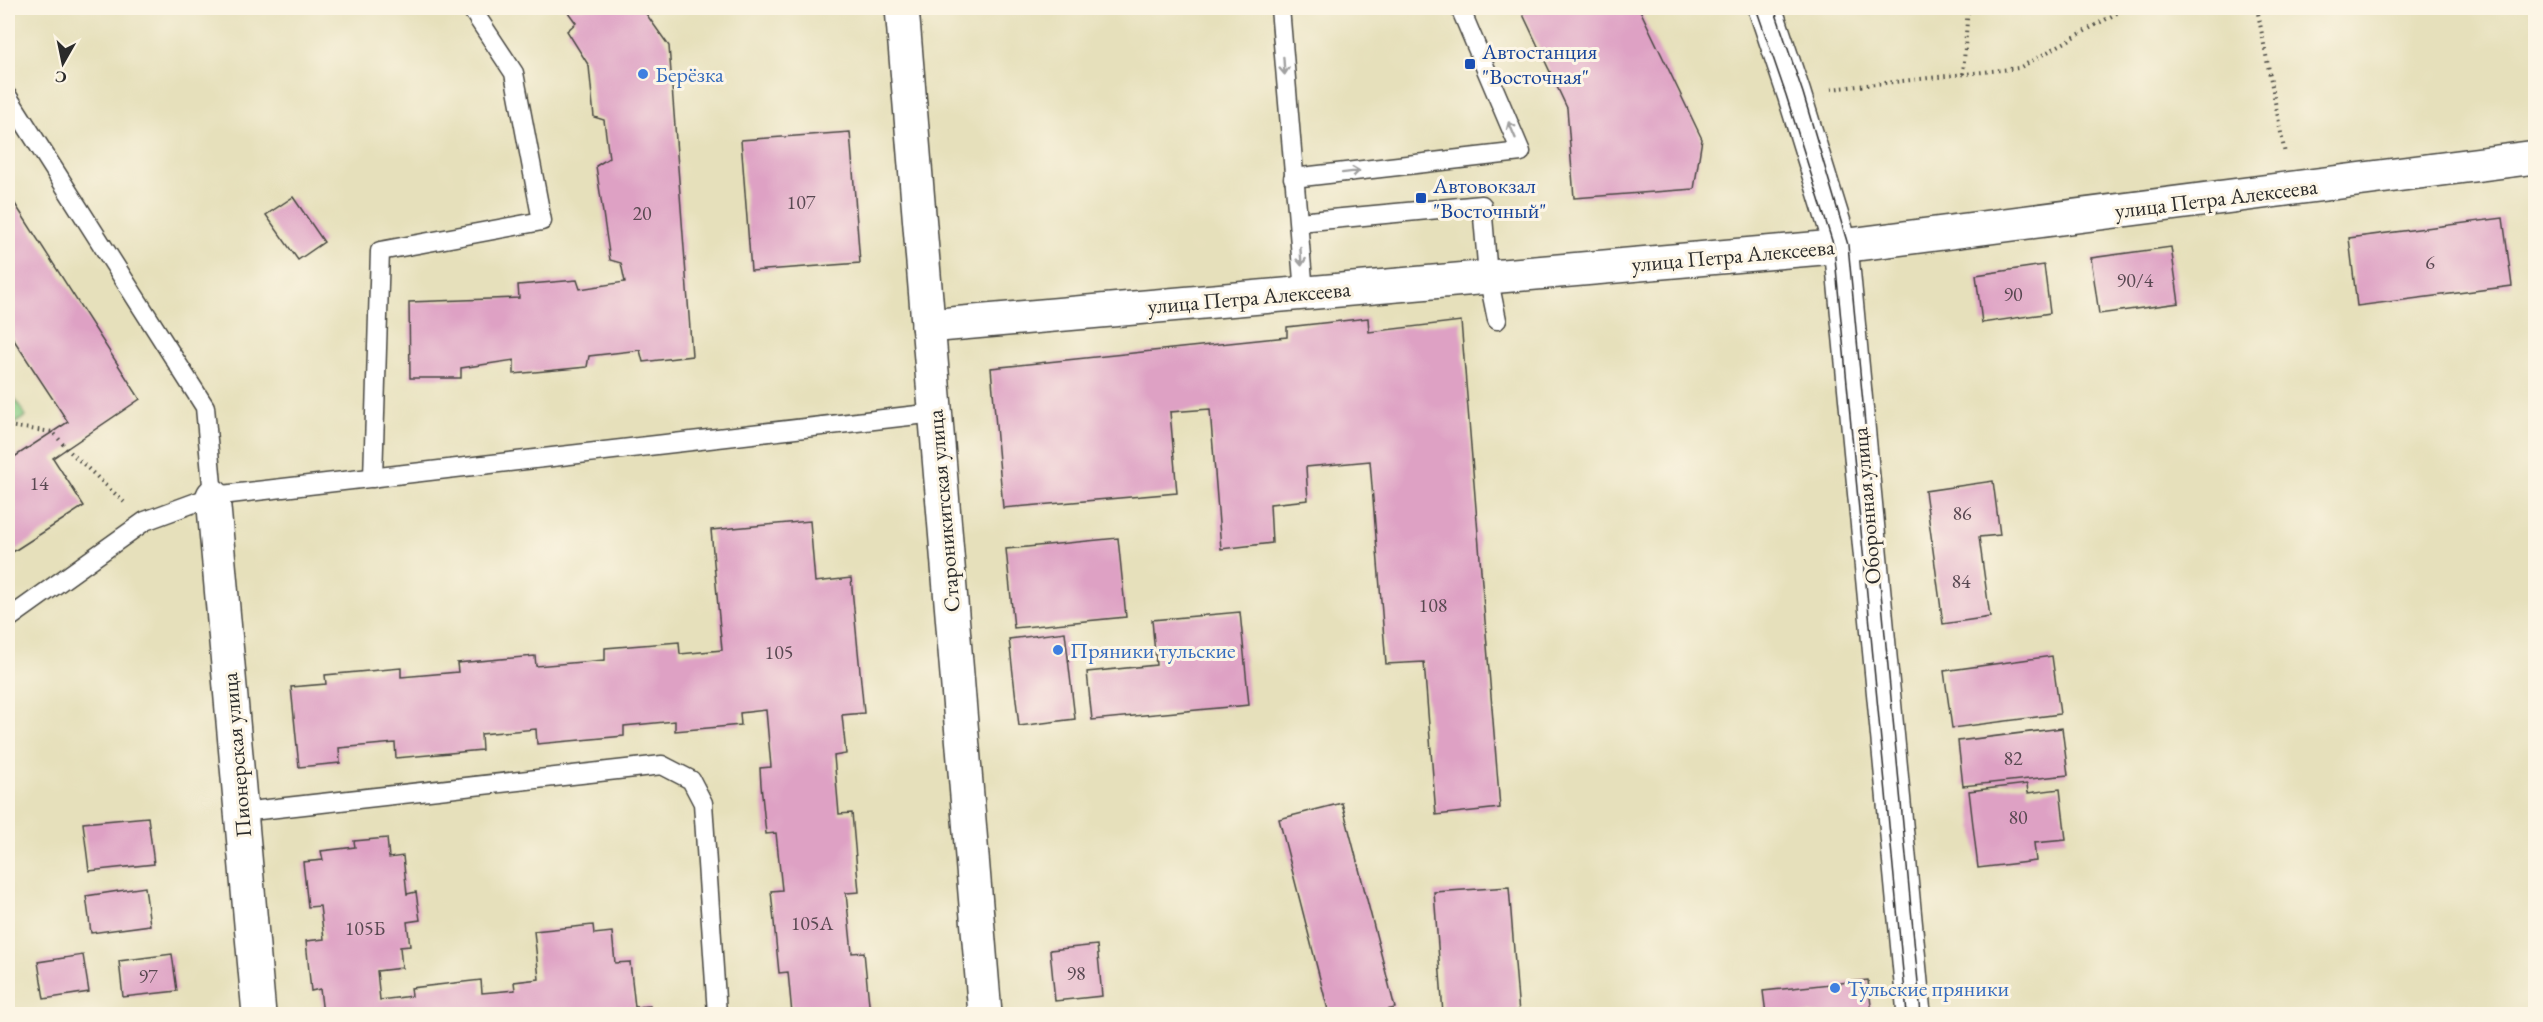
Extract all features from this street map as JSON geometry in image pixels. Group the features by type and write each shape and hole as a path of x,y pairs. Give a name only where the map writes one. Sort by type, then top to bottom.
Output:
{"street":[{"name":"Оборонная улица","path":"1764,8 1794,94 1841,246 1914,1014"},
{"name":"Староникитская улица","path":"906,11 928,326 985,1014"},
{"name":"улица Петра Алексеева","path":"928,326 1841,246 2535,157"},
{"name":"Пионерская улица","path":"213,496 259,1014"}],"lane":[{"path":"372,478 380,251 542,221 514,73 471,8"},
{"path":"1280,8 1304,292"},
{"path":"1293,178 1521,152 1460,8"},
{"path":"8,97 204,407 213,496"},
{"path":"1299,222 1482,205 1488,276 1497,320"},
{"path":"8,619 145,521 213,496 935,413"},
{"path":"241,812 662,765 691,780 703,803 717,1014"}],"path":[{"path":"1963,74 1968,8"},
{"path":"1794,94 2019,68 2124,8"},
{"path":"2257,8 2291,188"},
{"path":"8,426 53,432 67,449 145,521"}],"green space":[{"path":"8,388 26,416 8,428"}],"building":[{"path":"565,8 642,8 669,46 692,356 643,362 640,350 589,356 587,367 514,374 514,360 461,368 461,378 410,378 409,302 519,298 518,285 577,280 580,289 625,282 621,263 610,260 596,166 609,158 604,120 594,117 589,66 567,31 576,23"},
{"path":"1520,8 1639,8 1702,139 1694,189 1574,198 1567,108"},
{"path":"850,132 860,263 751,271 741,140"},
{"path":"8,193 140,399 53,458 84,506 8,555 8,461 68,422 8,331"},
{"path":"293,197 324,242 298,260 266,215"},
{"path":"2503,218 2512,286 2357,306 2349,238"},
{"path":"2171,247 2179,303 2099,314 2091,258"},
{"path":"2044,265 2050,313 1982,323 1976,275"},
{"path":"1368,318 1369,332 1461,321 1500,808 1436,815 1424,662 1386,664 1370,461 1306,467 1308,500 1270,504 1272,543 1221,549 1210,409 1170,412 1177,493 1003,508 991,368 1287,337 1287,327"},
{"path":"1993,481 2000,535 1979,537 1990,617 1943,624 1925,491"},
{"path":"810,521 815,582 851,578 864,713 842,715 846,754 834,756 839,814 852,813 859,892 846,893 852,953 864,952 870,1014 792,1014 788,972 779,973 771,891 782,890 776,833 766,834 761,785 760,768 771,767 766,710 740,713 741,725 675,731 675,721 624,726 624,736 537,744 536,729 481,734 482,750 396,758 395,743 339,748 340,763 299,767 291,687 326,684 325,675 401,668 401,677 458,672 457,663 535,656 536,666 605,660 605,648 679,642 680,654 722,650 711,530"},
{"path":"1118,538 1126,617 1014,628 1006,549"},
{"path":"1240,612 1249,705 1092,720 1087,672 1156,665 1152,620"},
{"path":"1065,632 1075,719 1019,726 1009,639"},
{"path":"2052,656 2060,714 1952,728 1944,671"},
{"path":"2062,728 2068,775 1963,786 1958,741"},
{"path":"2027,784 2028,793 2060,789 2066,840 2034,843 2036,861 1978,868 1969,791"},
{"path":"1342,803 1395,1008 1370,1014 1329,1014 1279,819"},
{"path":"148,817 154,864 89,871 83,823"},
{"path":"387,838 389,858 403,856 407,894 416,892 420,920 407,922 410,946 400,947 402,968 377,971 380,1000 412,996 411,988 481,980 482,993 515,990 514,982 539,979 534,931 593,925 594,934 612,932 615,963 630,962 635,1007 650,1006 651,1014 323,1014 320,989 311,991 306,941 324,939 320,906 308,907 303,862 323,860 321,851 355,847 354,841"},
{"path":"145,887 150,925 91,933 86,896"},
{"path":"1509,887 1519,1014 1443,1014 1434,892"},
{"path":"1097,945 1102,996 1055,1001 1050,950"},
{"path":"172,954 177,991 123,997 119,961"},
{"path":"83,955 89,992 44,999 38,962"},
{"path":"1868,980 1872,1014 1766,1014 1763,991"}],"tram line":[{"path":"1756,8 1834,247 1907,1014"},
{"path":"1774,8 1803,93 1848,245 1921,1014"}],"place":[{"name":"Автостанция \"Восточная\"","path":"1470,64"},
{"name":"Берёзка","path":"643,74"},
{"name":"Автовокзал \"Восточный\"","path":"1421,198"},
{"name":"Пряники тульские","path":"1058,650"},
{"name":"Тульские пряники","path":"1835,988"}]}
